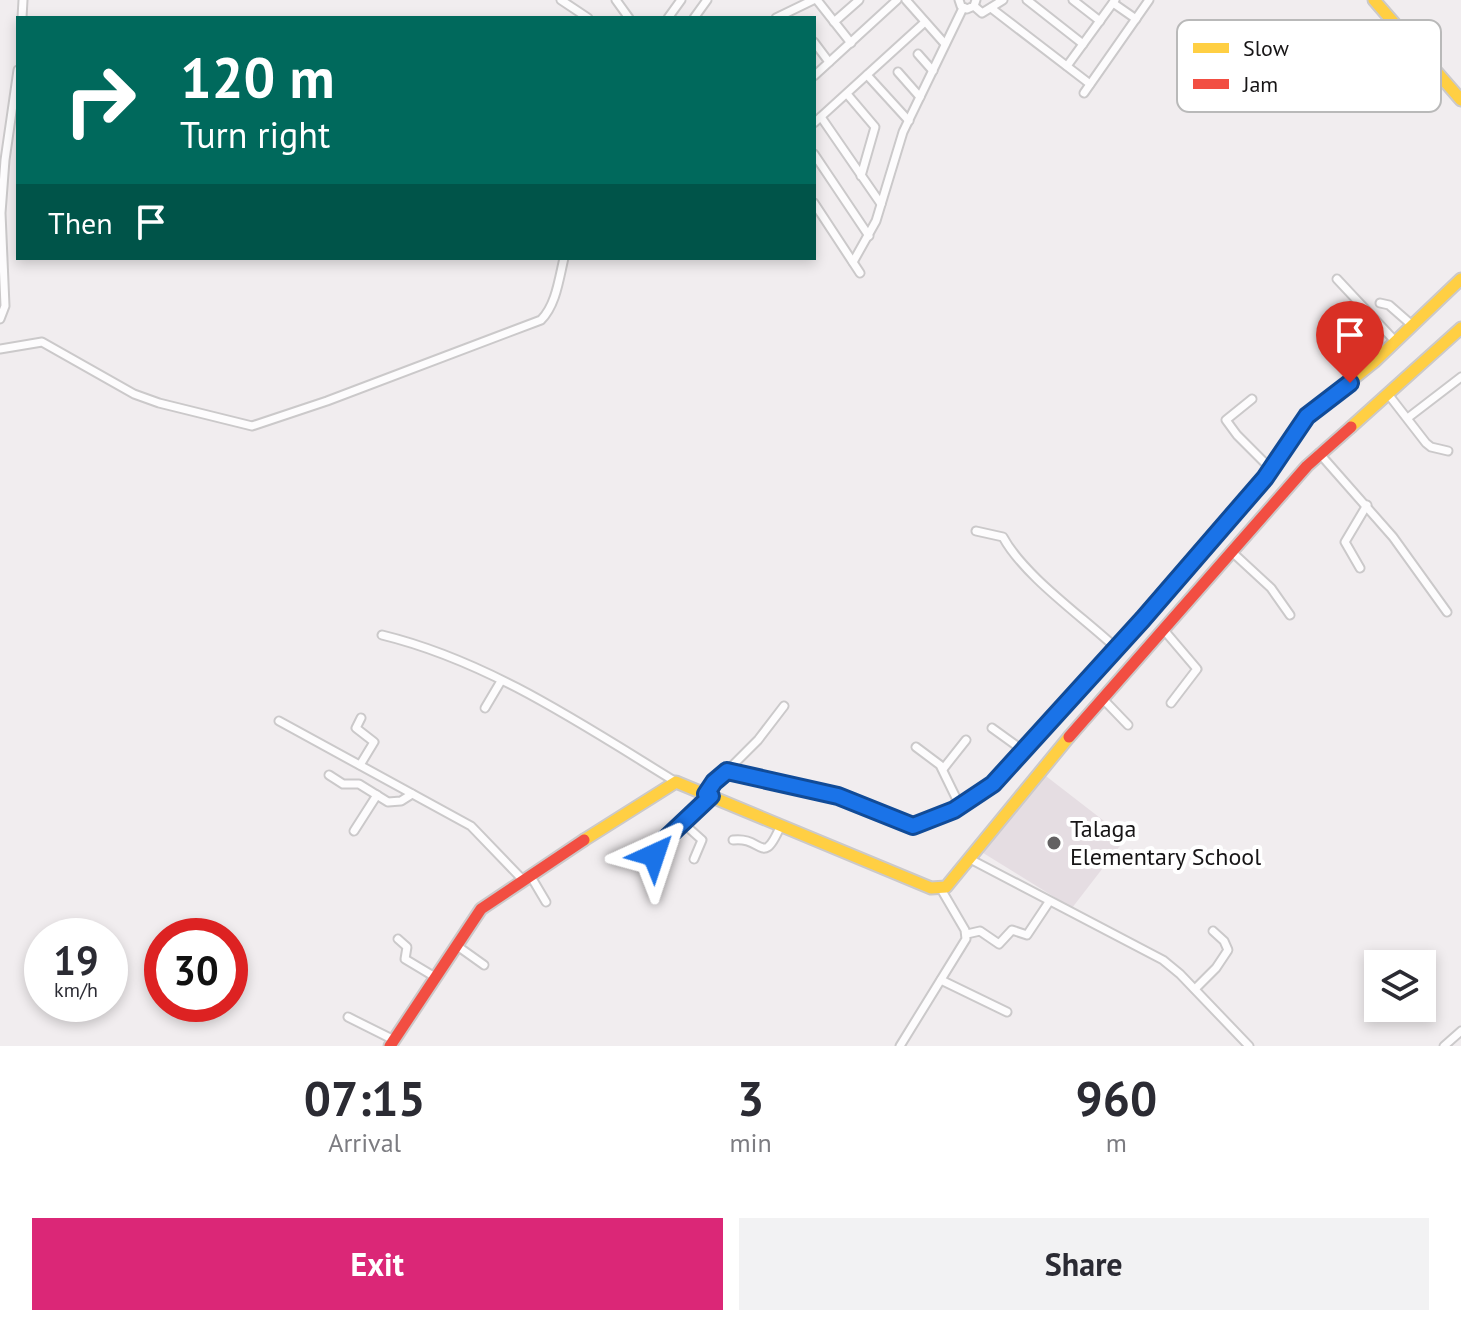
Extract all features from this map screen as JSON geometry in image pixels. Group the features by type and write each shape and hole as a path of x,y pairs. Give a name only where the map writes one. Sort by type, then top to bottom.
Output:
{"main road":[{"path":"1374,0 1391,20"},
{"path":"1441,77 1461,100"},
{"path":"709,795 714,782 727,771 838,796 913,826 960,806 993,784 1272,470 1307,416 1350,383 1461,279"},
{"path":"392,1043 481,909 626,811 676,782 931,888 941,889 951,882 1102,698 1319,453 1461,328"}],"street":[{"path":"561,0 585,16"},
{"path":"780,16 815,0 851,43"},
{"path":"834,22 859,0"},
{"path":"816,74 897,0"},
{"path":"906,0 945,44"},
{"path":"853,262 869,236 897,149 961,4 970,9 975,3 982,13 1003,0"},
{"path":"1027,0 1083,44"},
{"path":"1073,0 1100,21"},
{"path":"1084,93 1149,0"},
{"path":"1067,66 1114,2 1136,19"},
{"path":"991,8 1090,84"},
{"path":"816,121 925,22"},
{"path":"816,45 829,62"},
{"path":"918,54 933,71"},
{"path":"898,72 920,97"},
{"path":"867,75 909,121"},
{"path":"0,319 5,306 2,202 16,86"},
{"path":"847,94 875,127 861,176"},
{"path":"821,117 881,204"},
{"path":"816,157 869,236"},
{"path":"816,206 860,273"},
{"path":"0,349 35,341 45,343 134,394 252,426 341,396 541,320 552,303 563,260"},
{"path":"1337,279 1395,341"},
{"path":"1380,303 1389,305 1413,326"},
{"path":"1409,417 1461,377"},
{"path":"1388,394 1431,447 1448,451"},
{"path":"1252,399 1226,420 1272,470"},
{"path":"1319,453 1367,505 1447,612"},
{"path":"1360,568 1345,542 1367,505"},
{"path":"976,531 1003,537 1029,569 1116,648"},
{"path":"1232,552 1271,588 1290,615"},
{"path":"1163,629 1197,669 1171,703"},
{"path":"382,635 470,665 582,722 676,782"},
{"path":"485,708 501,681"},
{"path":"1102,698 1128,725"},
{"path":"727,771 758,740 784,706"},
{"path":"360,765 374,742 356,728 361,718"},
{"path":"279,721 473,828 526,878 546,902"},
{"path":"992,728 1024,751"},
{"path":"943,769 966,740"},
{"path":"916,747 943,769 960,806"},
{"path":"329,775 343,784 358,783 394,803 412,794"},
{"path":"354,831 377,795"},
{"path":"657,865 654,852 709,795"},
{"path":"683,823 702,840 694,859"},
{"path":"733,840 744,840 768,848 781,825"},
{"path":"970,859 1163,960 1249,1046"},
{"path":"941,889 967,934"},
{"path":"967,934 980,931 999,944 1012,930 1027,935 1049,902"},
{"path":"1195,989 1216,968 1228,950 1224,941 1213,931"},
{"path":"900,1046 960,952 967,934"},
{"path":"398,939 407,947 405,959 435,977"},
{"path":"456,945 484,965"},
{"path":"941,980 1007,1012"},
{"path":"348,1017 392,1043"},
{"path":"1444,1046 1461,1031"}],"shaded area":[{"name":"Talaga Elementary School","path":"1042,773 1126,838 1072,908 980,851"}],"traffic: slow":[{"path":"1374,0 1391,20"},
{"path":"1441,77 1461,100"},
{"path":"1126,638 1265,478 1307,416 1374,362 1461,279"},
{"path":"1351,427 1461,328"},
{"path":"584,840 676,782 931,888 946,887 1069,737"}],"traffic: jam":[{"path":"1069,737 1307,466 1351,427"},
{"path":"706,794 710,786 727,771 838,796 913,826 954,810 993,784 1126,638"},
{"path":"390,1046 481,909 584,840"}],"place":[{"name":"Talaga Elementary School","path":"1054,843"}],"route":[{"path":"654,855 657,847 711,796 706,794 710,786 727,771 838,796 913,826 936,819 978,797 1143,619 1272,470 1307,416 1350,383"}]}
